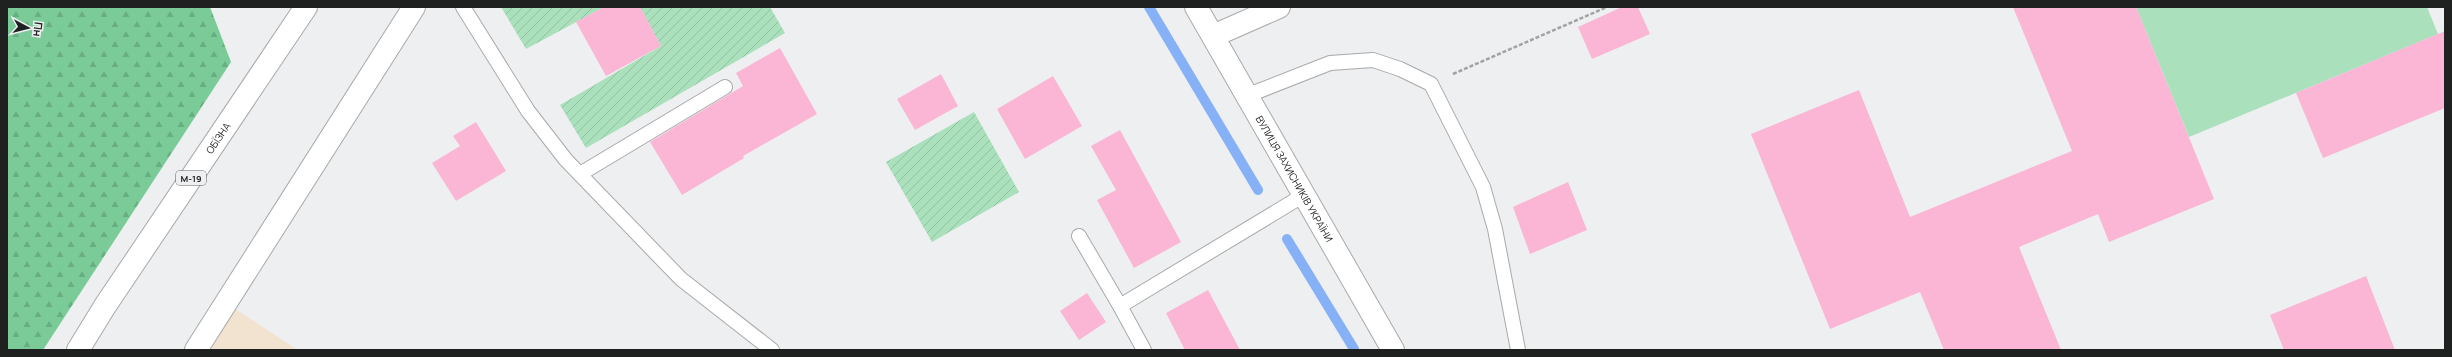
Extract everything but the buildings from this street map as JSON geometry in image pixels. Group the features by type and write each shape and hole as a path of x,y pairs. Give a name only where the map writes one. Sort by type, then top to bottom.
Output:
{"main road":[{"name":"ОБЇЗНА","path":"78,350 105,306 306,7"},
{"path":"196,350 414,7"},
{"name":"ВУЛИЦЯ ЗАХИСНИКІВ УКРАЇНИ","path":"1196,7 1390,349"},
{"path":"1213,36 1279,7"}],"lane":[{"path":"464,7 528,111 580,174 681,279 772,350"},
{"path":"1246,96 1330,63 1373,60 1400,68 1431,84 1483,187 1495,229 1518,350"},
{"path":"580,174 725,87"},
{"path":"1120,306 1304,195"},
{"path":"1079,236 1144,350"}],"path":[{"path":"1431,84 1606,7"}],"shaded area":[{"path":"226,303 298,350 196,350"}],"green space":[{"path":"7,7 210,7 231,62 43,350 7,350"},
{"path":"501,7 604,7 526,49"},
{"path":"640,7 770,7 785,33 586,148 560,105 661,46"},
{"path":"2136,7 2427,7 2438,34 2189,137"},
{"path":"974,112 1019,192 932,242 886,162"}],"waterway":[{"path":"1149,7 1258,190"},
{"path":"1287,239 1354,349"}]}
